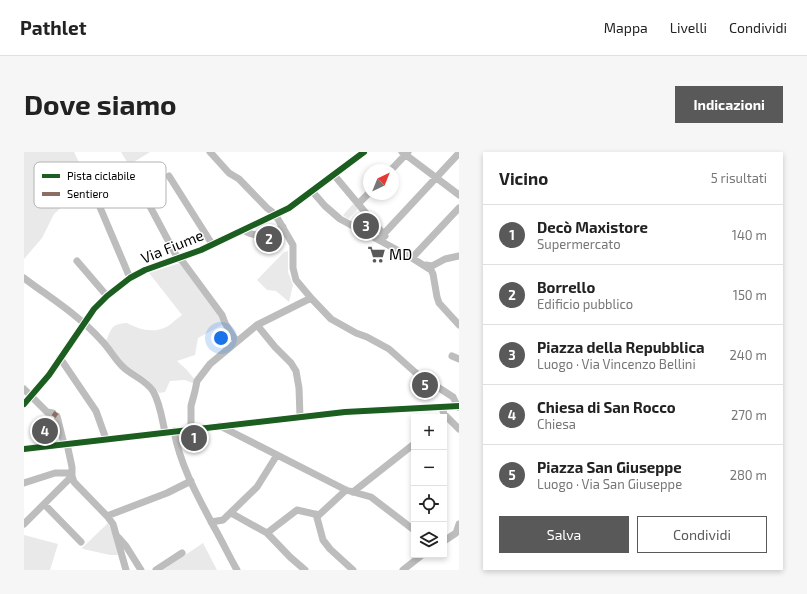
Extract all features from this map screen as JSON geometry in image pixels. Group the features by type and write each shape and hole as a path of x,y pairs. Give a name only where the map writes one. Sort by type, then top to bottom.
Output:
{"street":[{"path":"24,449 369,410 459,407 453,397 416,373 389,349 331,319 296,280 293,268 293,245 276,214 267,208 239,179 229,173 210,152"},
{"name":"Via Fiume","path":"24,404 49,375 94,308 130,278 145,270 179,259 289,208 364,152"},
{"path":"396,164 405,153 459,196"},
{"path":"381,236 459,153"},
{"path":"334,175 358,204 381,236 392,247 426,265 432,266 445,259 459,256"},
{"path":"169,176 212,244"},
{"path":"312,191 325,206 338,217 381,236"},
{"path":"358,204 363,199"},
{"path":"100,208 130,278"},
{"path":"151,208 179,259 222,315 236,341"},
{"path":"412,258 459,208"},
{"path":"243,230 248,233 262,236 283,227"},
{"path":"76,261 107,296"},
{"path":"426,265 433,274 439,303 459,326"},
{"path":"24,278 84,323 101,339 123,367 149,386 154,392 160,408 165,432"},
{"path":"191,429 191,406 198,381 210,364 257,325 311,298"},
{"path":"257,325 275,347 291,363 296,371 299,388 300,417"},
{"path":"60,358 96,411 106,439"},
{"path":"24,389 47,412 55,414 66,444 72,467 71,474 74,482 113,524 126,570"},
{"path":"442,408 444,414 459,429"},
{"path":"220,426 350,491 371,497 411,528"},
{"path":"174,431 177,448 191,481 237,570"},
{"path":"267,533 297,510 319,515 350,491 375,475 411,446"},
{"path":"212,522 223,520 257,487 276,455"},
{"path":"24,482 55,473 71,474"},
{"path":"24,524 71,474"},
{"path":"107,516 167,493 191,481"},
{"path":"44,504 81,542"},
{"path":"231,513 267,533 305,570"},
{"path":"316,514 323,540 330,549 353,570"},
{"path":"447,541 458,536 459,524"},
{"path":"117,535 142,570"},
{"path":"156,570 182,553"},
{"path":"403,570 418,558"}],"shaded area":[{"path":"24,152 74,152 79,162 34,162 34,208 61,208 54,214 42,238 24,259"},
{"path":"121,152 150,152 134,162 127,162"},
{"path":"353,204 358,209 348,219 343,215"},
{"path":"288,251 288,272 293,285 289,302 276,291 267,290 257,280 284,252"},
{"path":"180,263 221,318 222,325 198,338 195,355 177,361 196,381 195,384 185,380 170,381 165,392 159,393 148,380 123,363 106,341 111,330 118,324 127,323 145,330 154,330 168,326 182,315 149,273"},
{"path":"108,523 113,533 118,555 110,555 82,548"},
{"path":"24,535 58,544 50,570 24,570"},
{"path":"203,543 217,570 163,570"}],"marked path":[{"path":"53,413 57,416"}],"cycle path":[{"path":"24,404 49,375 94,309 107,296 130,278 145,270 201,250 289,208 364,152"},
{"path":"24,449 345,412 459,406"}],"place":[{"name":"Piazza della Repubblica","path":"366,226"},
{"name":"Borrello","path":"269,239"},
{"name":"MD","path":"376,254"},
{"name":"Piazza San Giuseppe","path":"425,385"},
{"name":"Chiesa di San Rocco","path":"45,431"},
{"name":"Decò Maxistore","path":"194,438"}]}
